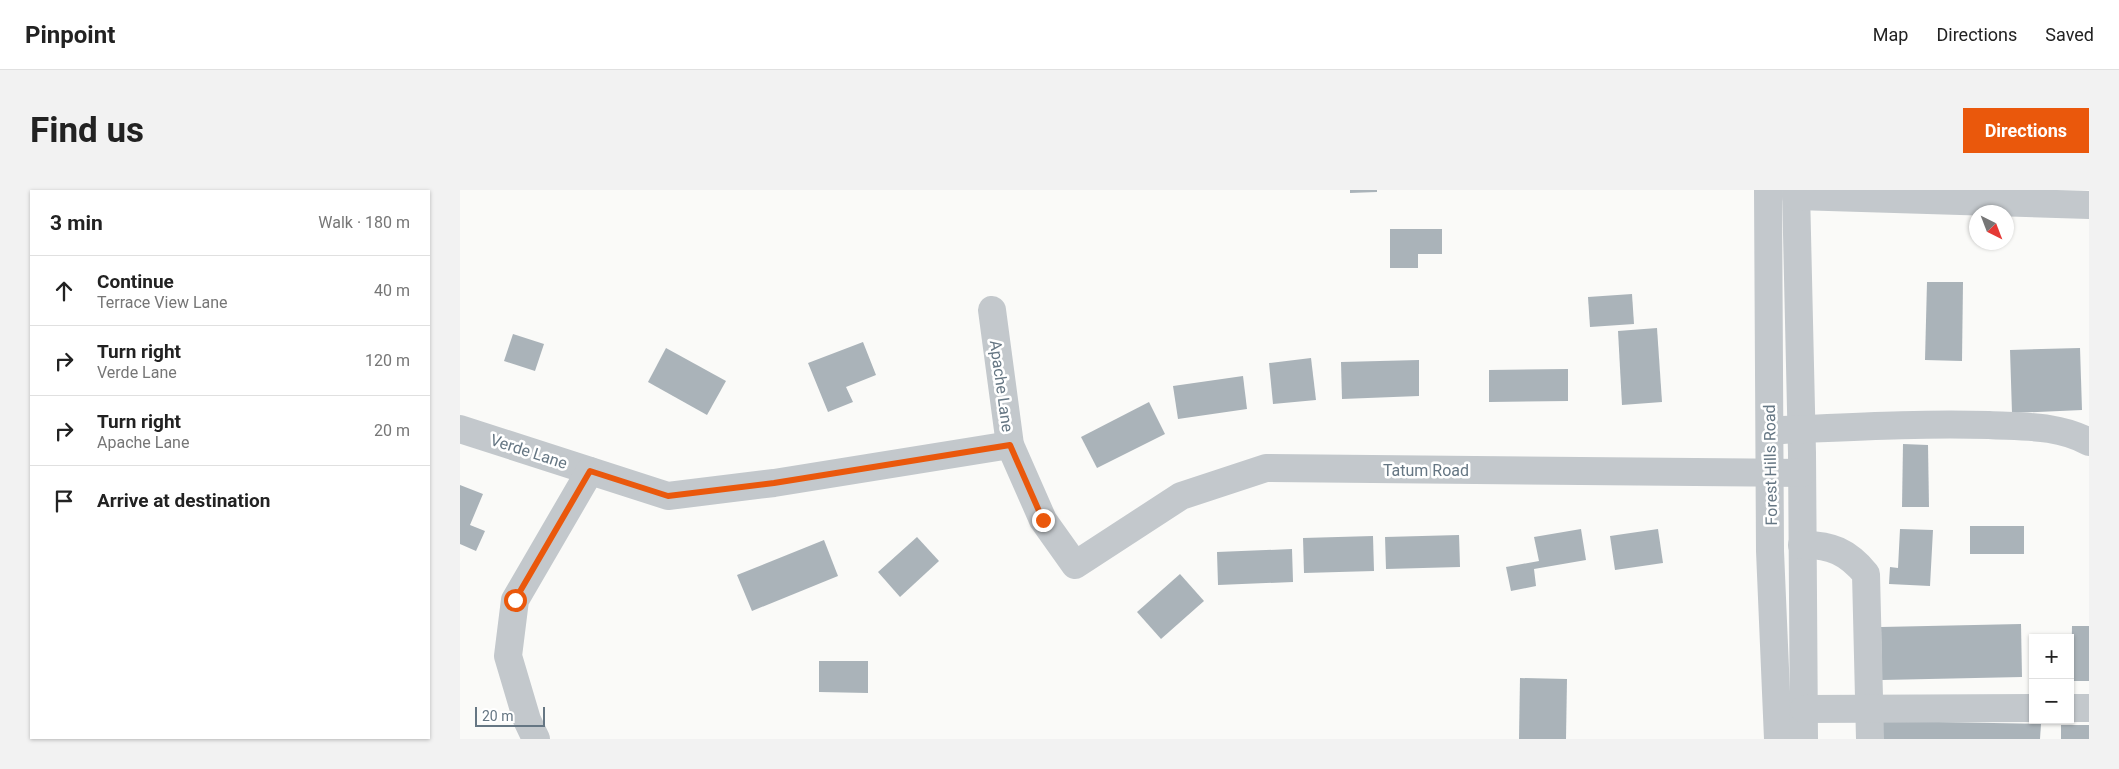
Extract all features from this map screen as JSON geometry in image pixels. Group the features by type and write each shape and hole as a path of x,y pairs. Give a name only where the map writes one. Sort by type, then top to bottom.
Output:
{"street":[{"name":"Forest Hills Road","path":"1768,190 1770,551 1778,739"},
{"name":"Forest Hills Road","path":"1796,193 1802,473 1804,739"},
{"path":"1796,193 1939,195 2089,205"},
{"name":"Apache Lane","path":"992,310 1010,445 1043,520 1075,565"},
{"path":"1769,430 1931,423 2042,427 2073,434 2089,442"},
{"name":"Verde Lane","path":"460,429 668,496 774,483 1010,445"},
{"name":"Tatum Road","path":"1075,565 1181,496 1266,468 1802,473"},
{"path":"536,739 527,720 508,656 515,600 590,471"},
{"path":"1802,544 1820,544 1834,548 1857,564 1866,574 1870,739"},
{"path":"1804,709 2029,708"},
{"path":"2074,708 2089,708"}],"building":[{"path":"1350,190 1377,190 1377,192 1350,193"},
{"path":"1390,229 1442,229 1442,254 1418,254 1418,268 1390,268"},
{"path":"1927,282 1963,282 1962,361 1925,360"},
{"path":"1632,294 1634,324 1590,327 1588,297"},
{"path":"1657,328 1662,402 1622,405 1618,331"},
{"path":"513,334 544,344 535,371 504,361"},
{"path":"863,342 876,375 846,387 853,402 828,412 808,363"},
{"path":"666,348 726,381 707,415 648,382"},
{"path":"2080,348 2082,410 2012,413 2010,350"},
{"path":"1311,358 1316,400 1273,404 1269,363"},
{"path":"1419,360 1419,396 1342,399 1341,362"},
{"path":"1568,369 1568,401 1489,402 1489,370"},
{"path":"1243,376 1247,409 1178,419 1173,386"},
{"path":"1149,402 1165,434 1097,468 1081,437"},
{"path":"1903,444 1928,445 1929,507 1902,507"},
{"path":"460,485 483,494 470,525 485,531 476,551 460,544"},
{"path":"1970,526 2024,526 2024,554 1970,554"},
{"path":"1581,529 1586,560 1534,569 1536,586 1511,591 1506,567 1539,561 1534,537"},
{"path":"1658,529 1663,563 1615,570 1610,536"},
{"path":"1900,529 1933,530 1930,586 1889,584 1890,567 1898,568"},
{"path":"1459,535 1460,567 1386,569 1385,537"},
{"path":"1373,536 1374,571 1304,573 1303,538"},
{"path":"917,537 939,561 900,597 878,572"},
{"path":"824,540 838,576 752,611 737,575"},
{"path":"1292,549 1293,582 1218,585 1217,552"},
{"path":"1180,574 1204,601 1161,639 1137,612"},
{"path":"2021,624 2022,677 1882,680 1881,627"},
{"path":"2072,626 2089,626 2089,681 2074,681 2074,634 2072,634"},
{"path":"819,661 868,661 868,693 819,692"},
{"path":"1520,678 1567,679 1566,739 1519,739"},
{"path":"1883,721 2041,724 2040,739 1883,739"},
{"path":"2061,725 2089,725 2089,739 2061,739"}],"route":[{"path":"515,600 590,471 668,496 774,483 1010,445 1043,520"}]}
